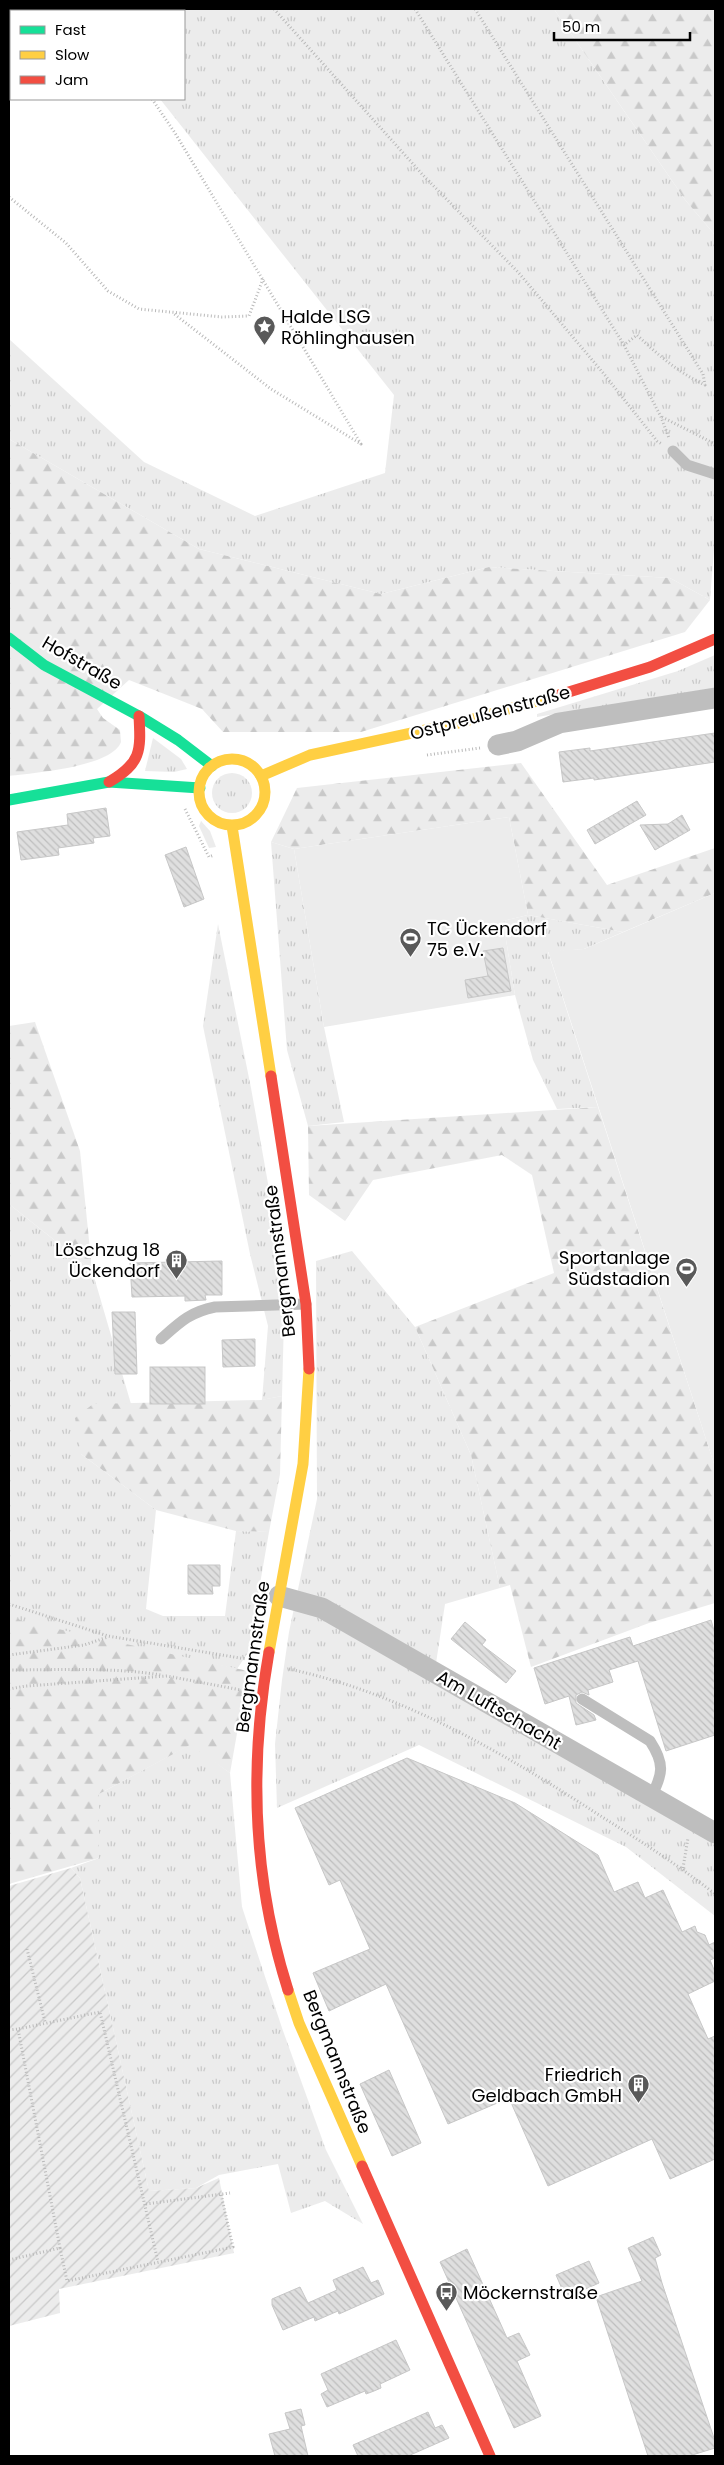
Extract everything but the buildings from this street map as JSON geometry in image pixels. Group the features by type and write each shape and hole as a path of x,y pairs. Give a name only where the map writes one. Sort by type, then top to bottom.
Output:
{"street":[{"name":"Hofstraße","path":"9,638 44,665 139,716 178,740 212,766"},
{"name":"Ostpreußenstraße","path":"261,776 310,756 458,723 597,685 650,667 715,639"},
{"name":"Ostpreußenstraße","path":"498,745 517,741 558,723 715,698"},
{"path":"109,782 130,769 141,739 139,716"},
{"path":"233,759 244,761 254,767 261,776 266,795 258,814 251,820 232,826 216,821 204,809 200,799 200,788 202,780 212,766 222,761 233,759"},
{"path":"9,800 109,782 200,788"},
{"name":"Bergmannstraße","path":"232,826 306,1304 309,1373 303,1464 262,1692 256,1762 258,1835 263,1883 283,1973 299,2023 325,2086 490,2456"},
{"name":"Am Luftschacht","path":"279,1596 322,1608 715,1834"}],"lane":[{"path":"673,451 687,466 715,474"},
{"path":"161,1339 186,1317 215,1307 306,1304"},
{"path":"582,1699 650,1741 657,1751 662,1772 651,1797"}],"path":[{"path":"274,9 422,174 518,272 656,441 673,451"},
{"path":"415,9 624,344 661,417 673,451"},
{"path":"475,9 703,374 705,385 687,376 656,354 637,335 624,344"},
{"path":"153,100 175,133 361,444 271,390 173,313"},
{"path":"9,197 66,243 108,291 139,309 222,318 249,316 263,279"},
{"path":"661,417 715,444"},
{"path":"174,786 209,857"},
{"path":"9,1604 108,1636 243,1658"},
{"path":"9,1655 84,1645 108,1636"},
{"path":"289,1669 317,1675 371,1692 526,1767 683,1868 715,1894"},
{"path":"9,1670 138,1671 232,1689 262,1692"},
{"path":"9,1689 35,1685 167,1676"},
{"path":"683,1868 692,1820"},
{"path":"27,1949 44,2022"},
{"path":"9,2030 100,2012 158,2262"},
{"path":"18,2029 67,2282 233,2247 221,2194"},
{"path":"146,2204 230,2193"},
{"path":"9,2260 60,2248"}],"green space":[{"path":"554,9 686,201 715,235 715,537 710,600 670,578 489,567 381,594 199,549 9,439 9,339 144,462 255,516 385,473 394,395 161,100 185,100 185,10 91,10"},
{"path":"554,9 715,9 715,235 686,201"},
{"path":"9,439 199,549 381,594 489,567 670,578 710,600 685,632 361,732 223,732 202,709 129,680 97,709 103,718 120,730 121,742 115,751 88,763 53,771 9,776"},
{"path":"715,655 715,688 537,717 537,714 678,671"},
{"path":"153,738 181,759 187,769 174,772 145,771"},
{"path":"521,763 607,885 715,848 715,893 623,932 528,915 509,817 294,849 271,842 297,788"},
{"path":"232,773 246,779 252,793 246,807 232,813 218,807 212,793 218,779"},
{"name":"TC Ückendorf 75 e.V.","path":"509,817 528,915 503,921 515,995 324,1027 294,849"},
{"path":"201,821 210,831 216,847 209,848 199,826"},
{"path":"271,842 294,849 324,1027 344,1122 308,1126 287,1050"},
{"name":"Sportanlage Südstadion","path":"715,893 715,1467 548,951 584,949"},
{"path":"528,915 623,932 584,949 548,952 598,1107 557,1109 533,1060 515,995 503,921"},
{"path":"218,924 251,1088 285,1279 282,1396 262,1400 268,1326 250,1254 203,1026"},
{"path":"35,1022 80,1151 92,1270 9,1204 9,1026"},
{"path":"598,1107 715,1467 715,1603 649,1623 531,1667 510,1585 500,1588 471,1455 415,1327 554,1273 532,1175 502,1155 373,1180 345,1221 309,1195 308,1126"},
{"path":"9,1204 92,1270 131,1404 93,1404 81,1454 156,1510 146,1609 163,1616 225,1616 236,1531 269,1532 248,1653 252,1654 247,1654 237,1669 181,1657 9,1657"},
{"path":"352,1251 415,1327 471,1455 500,1588 445,1604 433,1683 715,1843 715,1916 626,1847 419,1745 277,1808 275,1744 282,1680 289,1632 317,1499 316,1261"},
{"path":"282,1396 280,1474 269,1532 236,1531 156,1510 81,1454 75,1418 93,1404 261,1400"},
{"path":"9,1614 22,1621 248,1671 230,1773 190,1745 99,1794 99,1858 9,1884"},
{"path":"191,1744 230,1773 242,1907 282,2028 326,2150 363,2224 325,2201 291,2213 278,2164 219,2175 196,2188 149,2191 80,1878 71,1868 99,1858 99,1794"},
{"path":"71,1868 80,1878 149,2191 196,2188 219,2178 234,2253 59,2289 60,2313 9,2326 9,1886"}],"traffic: fast":[{"path":"9,638 44,665 139,716 178,740 212,766"},
{"path":"9,800 109,782 200,788"}],"traffic: slow":[{"path":"261,776 310,755 458,723 559,695"},
{"path":"232,759 245,762 255,769 262,779 265,792 262,805 255,815 245,822 232,825 219,822 209,815 202,805 199,792 202,779 209,769 219,762 232,759"},
{"path":"232,826 271,1076"},
{"path":"269,1652 303,1464 309,1369"},
{"path":"288,1990 299,2023 362,2166"}],"traffic: jam":[{"path":"559,695 650,667 715,639"},
{"path":"109,782 127,769 137,755 140,739 139,716"},
{"path":"271,1076 306,1304 309,1369"},
{"path":"269,1652 259,1737 258,1822 261,1865 267,1907 276,1949 288,1990"},
{"path":"362,2166 490,2456"}],"place":[{"name":"Halde LSG Röhlinghausen","path":"265,346"},
{"name":"TC Ückendorf 75 e.V.","path":"411,958"},
{"name":"Löschzug 18 Ückendorf","path":"176,1279"},
{"name":"Sportanlage Südstadion","path":"686,1287"},
{"name":"Friedrich Geldbach GmbH","path":"638,2104"},
{"name":"Möckernstraße","path":"447,2312"}]}
